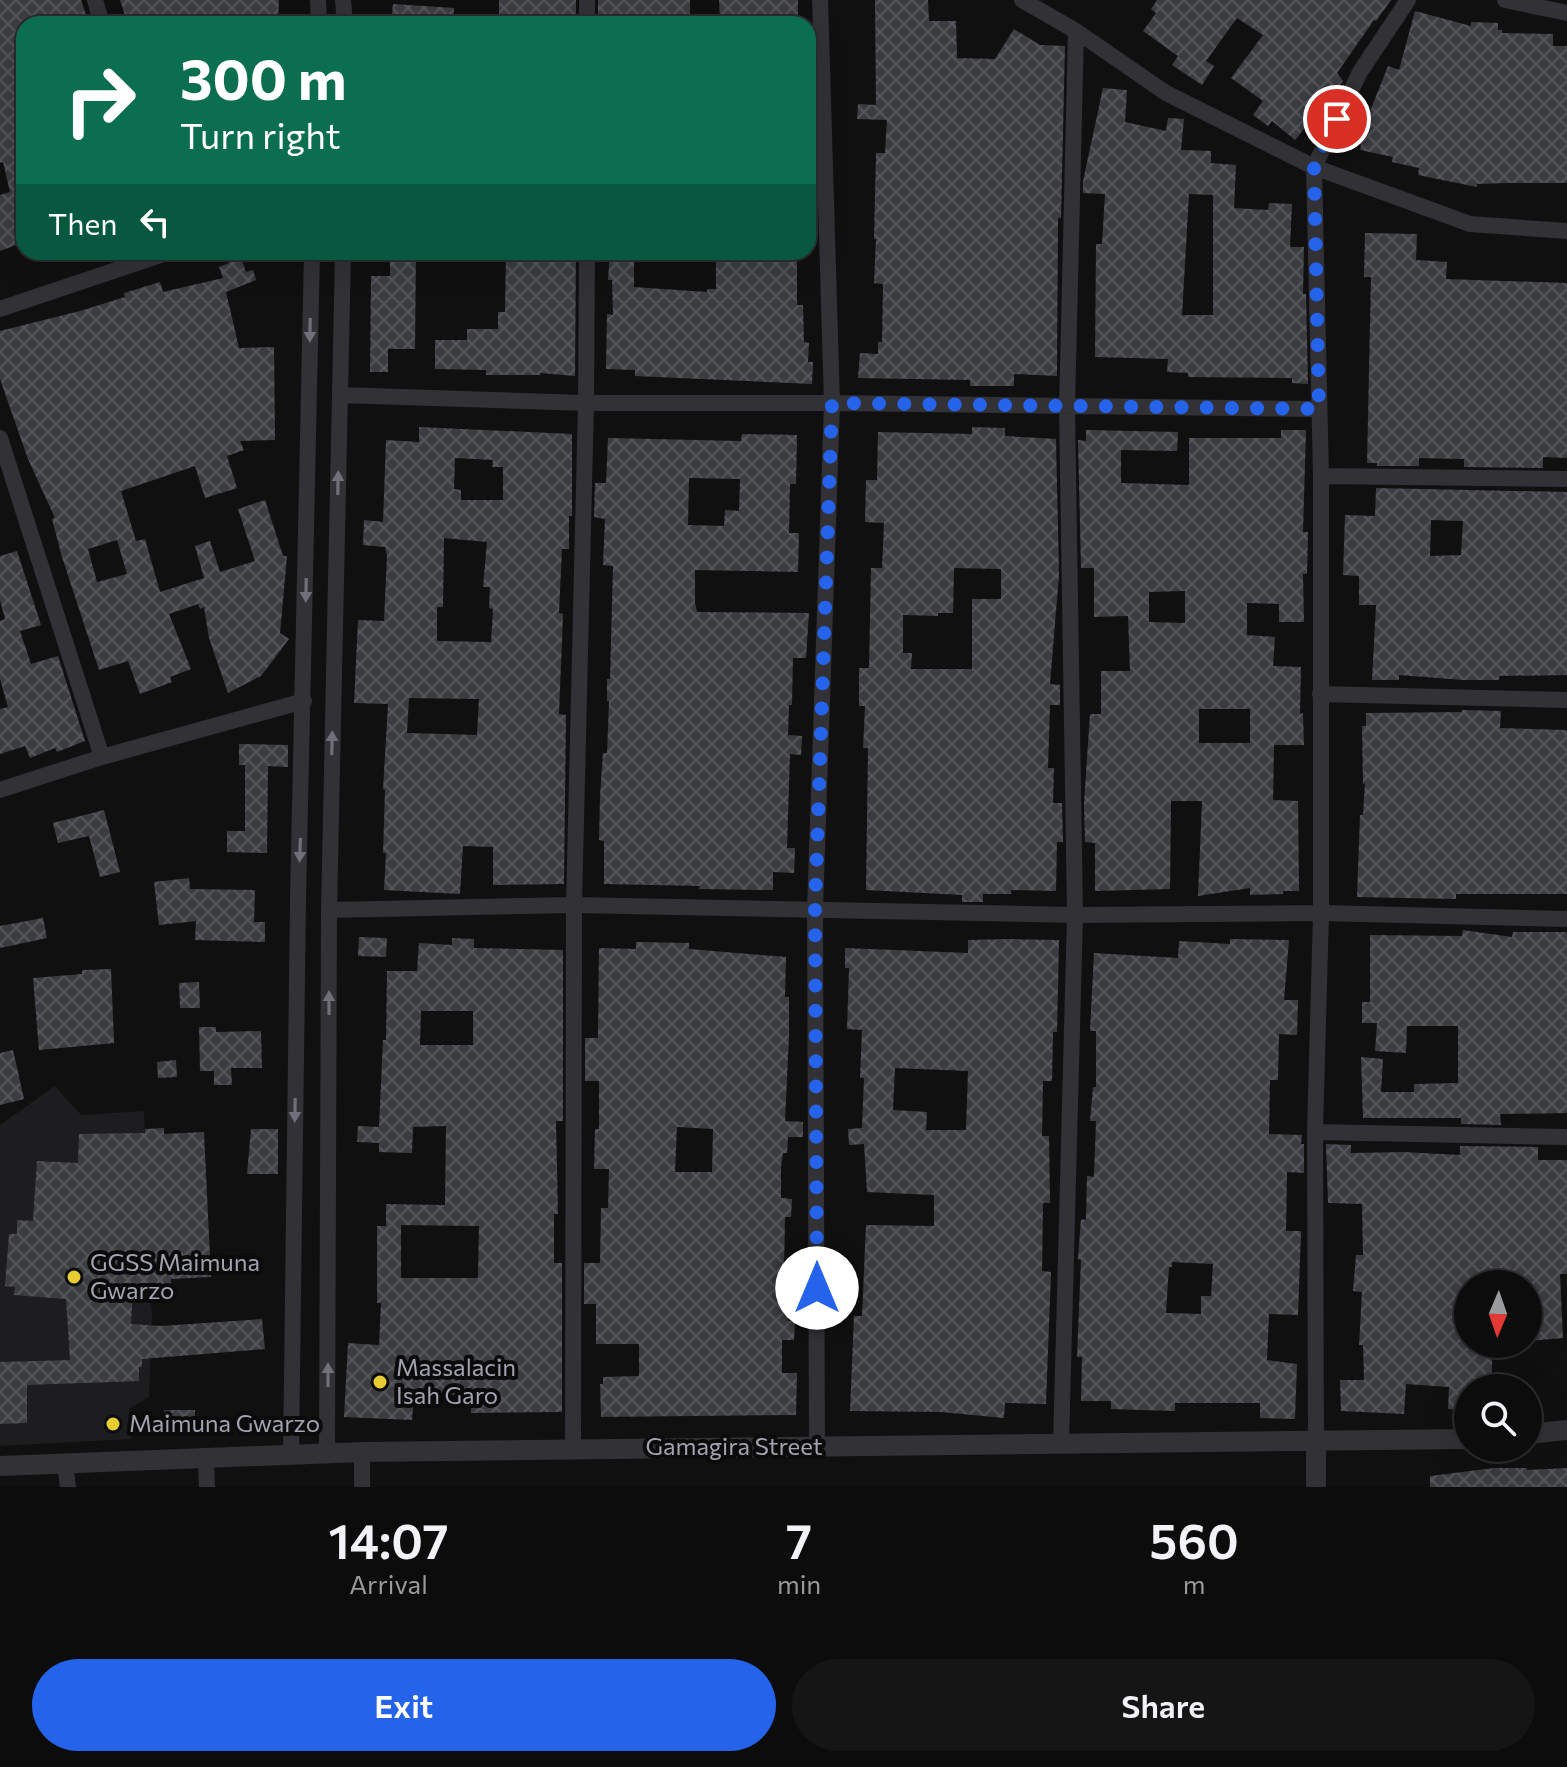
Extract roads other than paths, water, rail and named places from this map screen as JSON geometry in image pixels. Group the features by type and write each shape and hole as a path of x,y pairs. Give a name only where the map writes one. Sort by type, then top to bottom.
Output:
{"street":[{"path":"817,1446 815,909 832,403 820,0"},
{"path":"1022,0 1076,31 1166,93 1314,167 1470,224 1567,231"},
{"path":"1316,1487 1315,1132 1321,913 1321,476 1314,167 1360,72 1408,0"},
{"path":"1505,0 1567,13"},
{"path":"1061,1445 1075,915 1067,408 1076,31"},
{"path":"0,309 146,260"},
{"path":"291,1455 298,899 312,260"},
{"path":"327,1453 329,910 343,260"},
{"path":"573,1448 574,905 587,260"},
{"path":"340,395 586,403 1319,409"},
{"path":"0,438 102,757"},
{"path":"1321,476 1567,479"},
{"path":"307,526 337,527"},
{"path":"1320,694 1567,700"},
{"path":"0,790 102,757 304,701"},
{"path":"329,910 574,905 1075,915 1321,913 1567,919"},
{"path":"1315,1132 1567,1137"},
{"path":"1542,1433 1567,1430"},
{"name":"Gamagira Street","path":"0,1466 327,1453 573,1448 1454,1439"},
{"path":"362,1452 362,1487"},
{"path":"206,1459 207,1487"},
{"path":"65,1464 68,1487"}],"place":[{"name":"GGSS Maimuna Gwarzo","path":"74,1277"},
{"name":"Massalacin Isah Garo","path":"380,1382"},
{"name":"Maimuna Gwarzo","path":"113,1424"}]}
